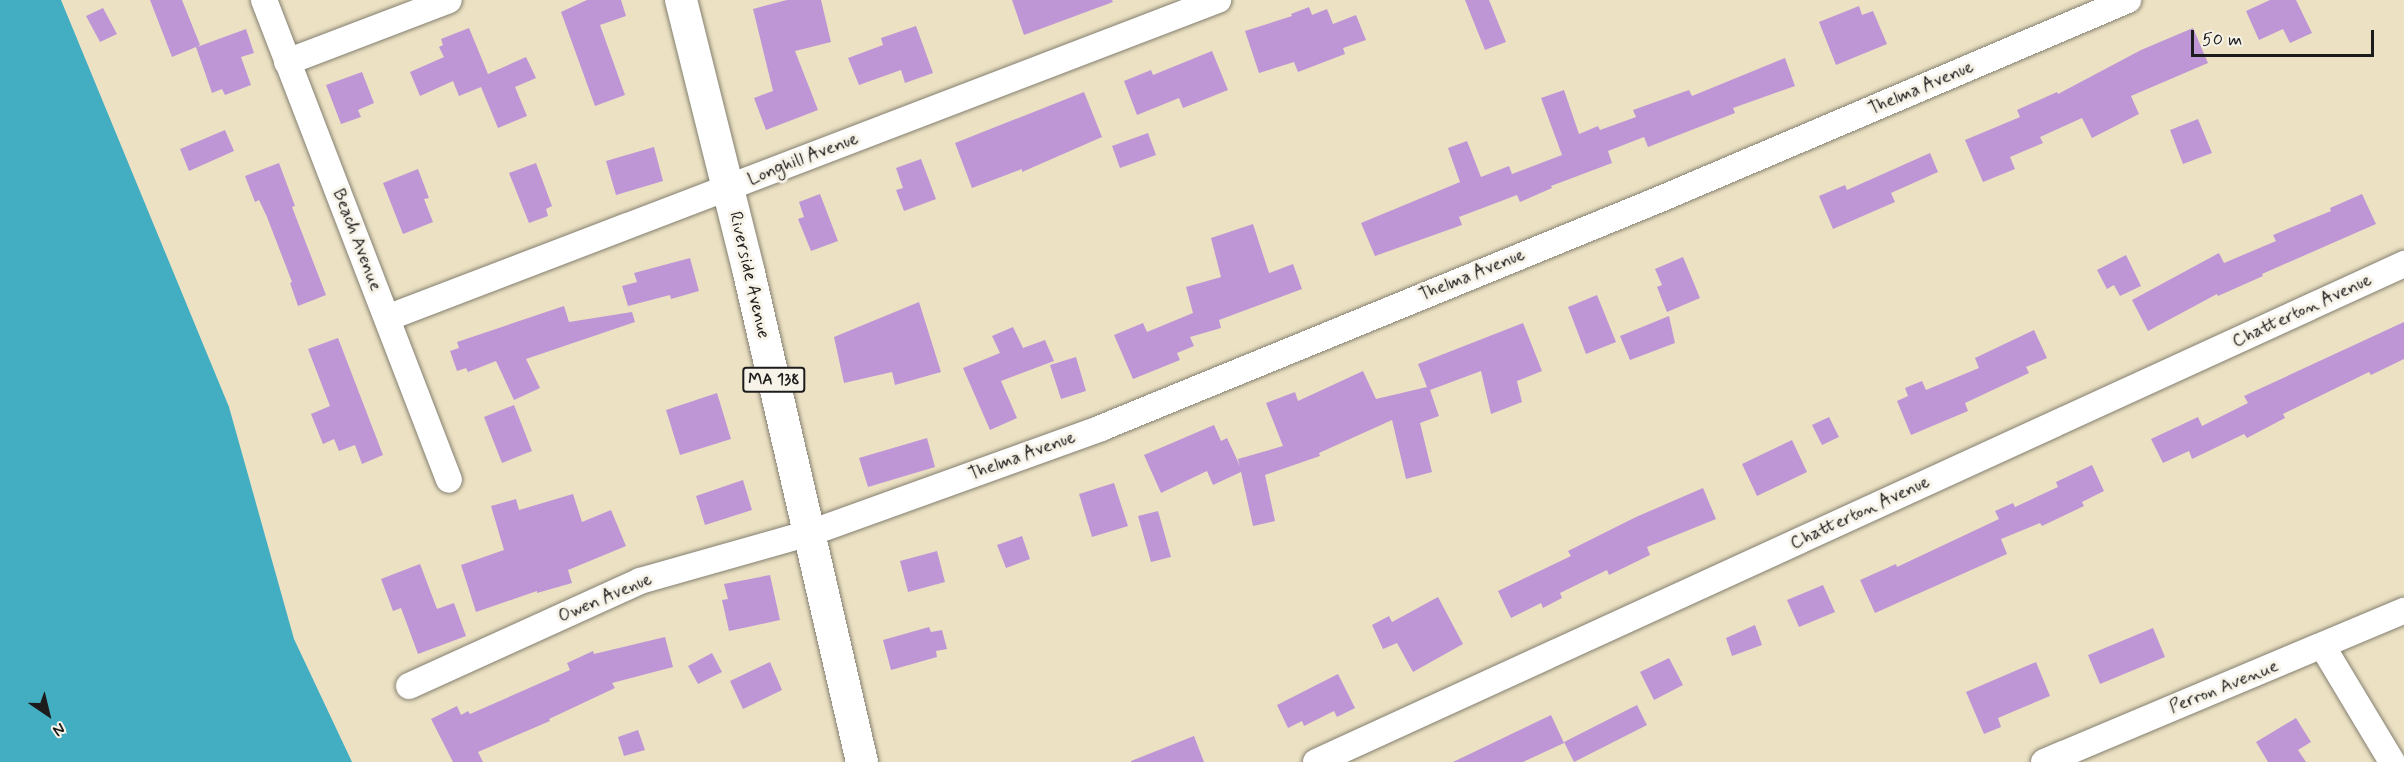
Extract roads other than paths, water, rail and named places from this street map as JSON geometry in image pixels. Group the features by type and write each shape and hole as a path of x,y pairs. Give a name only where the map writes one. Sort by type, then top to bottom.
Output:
{"main road":[{"name":"Riverside Avenue","path":"681,0 810,533 862,762"}],"street":[{"name":"Beach Avenue","path":"264,0 449,480"},
{"path":"287,62 449,0"},
{"name":"Longhill Avenue","path":"387,318 1218,0"},
{"name":"Thelma Avenue","path":"810,533 1101,428 1658,200 2128,0"},
{"name":"Chatterton Avenue","path":"1316,762 2404,264"},
{"name":"Owen Avenue","path":"409,686 640,580 810,533"},
{"name":"Perron Avenue","path":"2044,762 2077,756 2404,611"},
{"path":"2323,647 2392,762"}],"water":[{"path":"0,0 61,0 229,407 294,639 352,762 0,762"}]}
